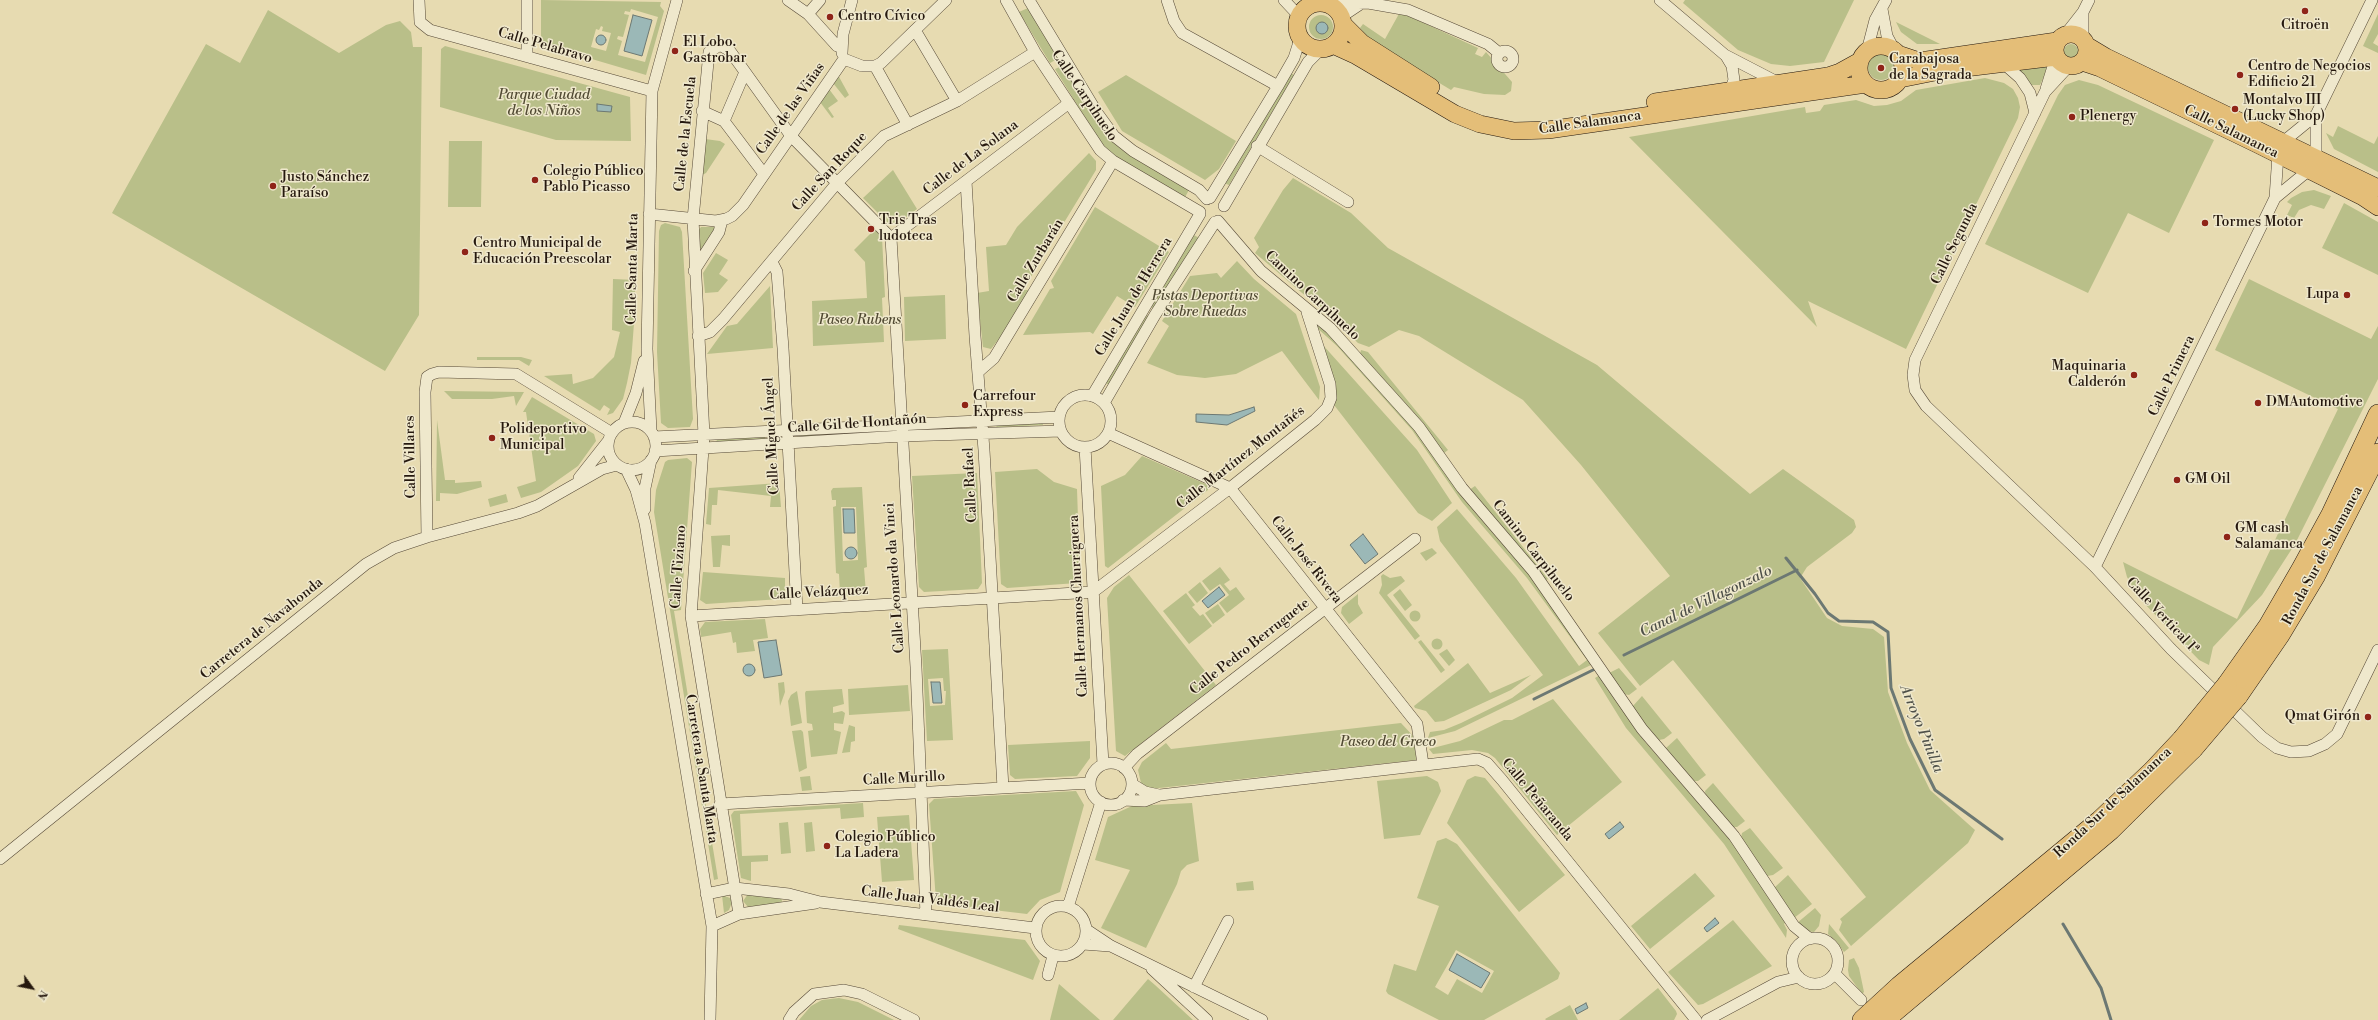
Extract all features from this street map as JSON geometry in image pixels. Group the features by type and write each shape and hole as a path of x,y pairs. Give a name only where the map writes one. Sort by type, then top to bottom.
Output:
{"highway":[{"name":"Ronda Sur de Salamanca","path":"2233,690 2331,514 2378,414"},
{"name":"Ronda Sur de Salamanca","path":"1885,1020 2111,830 2188,744 2280,635 2316,575 2378,453"},
{"name":"Ronda Sur de Salamanca","path":"1862,1020 1899,986 2100,820 2152,771 2188,744"}],"main road":[{"path":"1316,3 1326,3 1343,21 1340,37 1327,47 1309,47 1300,39 1297,27 1299,16 1306,8 1316,3"},
{"name":"Calle Salamanca","path":"1343,21 1362,43 1460,104 1480,113 1512,120 1559,123"},
{"name":"Calle Salamanca","path":"2066,52 2075,34 2106,57 2281,148 2313,164 2378,188"},
{"path":"2066,52 2086,54 2085,42"},
{"path":"1883,46 1896,52 1903,64 1900,79 1893,86 1884,89 1875,89 1866,84 1859,71 1863,56 1883,46"},
{"name":"Calle Salamanca","path":"1327,47 1355,55 1455,114 1480,124 1514,131 1619,113 1730,91 1828,76 1840,72 1863,56"},
{"name":"Calle Salamanca","path":"1896,52 1916,60 2066,52 2281,148"},
{"name":"Calle Salamanca","path":"1900,79 1940,70 2003,63 2066,52"},
{"name":"Calle Salamanca","path":"1619,113 1866,84"},
{"name":"Calle Salamanca","path":"2313,164 2378,207"}],"street":[{"name":"Calle Pelabravo","path":"418,0 420,22 430,30 652,91"},
{"path":"527,0 527,56"},
{"name":"Calle Santa Marta","path":"653,434 647,349 652,91 677,0"},
{"path":"788,0 808,14 837,46 841,47"},
{"path":"808,14 820,0"},
{"name":"Calle de las Viñas","path":"722,220 732,216 743,205 844,59 841,47 852,0"},
{"path":"844,59 862,66 875,66 890,55 946,0"},
{"name":"Calle Carpihuelo","path":"1006,0 1035,52 1100,150 1113,161 1200,213"},
{"name":"Calle Carpihuelo","path":"1029,0 1098,114 1114,136 1133,151 1198,190 1208,198"},
{"path":"1168,0 1174,22 1182,32 1278,86"},
{"path":"1284,0 1299,16"},
{"path":"1660,0 1725,55 1780,83"},
{"name":"Calle Segunda","path":"2045,92 2066,52 2089,0"},
{"path":"2281,148 2316,115 2372,0"},
{"path":"1326,3 1362,3 1408,10 1488,44 1499,53"},
{"path":"1343,21 1362,3"},
{"path":"1884,4 1887,36 1896,52"},
{"path":"1863,56 1875,20 1884,4"},
{"name":"Calle Segunda","path":"2083,12 2085,42"},
{"path":"915,30 957,101"},
{"path":"1300,39 1294,58 1278,86 1208,198 1203,202 1200,213 1206,221 1217,221 1222,217 1224,206 1257,146 1308,62 1327,47"},
{"name":"Calle de la Escuela","path":"693,219 702,111 709,52 720,45 730,51 745,72"},
{"name":"Calle San Roque","path":"698,336 710,332 772,262 837,183 884,136 957,101 1035,52"},
{"name":"Calle Segunda","path":"1915,390 1913,374 1915,360 2045,92 2066,52"},
{"path":"1725,55 1732,66 1734,80 1730,91"},
{"path":"2003,63 2020,78 2030,93 2035,113"},
{"path":"875,66 908,125"},
{"path":"724,121 745,72"},
{"path":"745,72 791,136 890,238"},
{"name":"Calle de La Solana","path":"890,238 1069,103"},
{"path":"702,111 724,121 764,174"},
{"path":"2313,164 2316,115"},
{"path":"1257,146 1348,202"},
{"name":"Calle Primera","path":"2095,567 2275,198 2281,148"},
{"name":"Calle Zurbarán","path":"978,372 994,358 1113,161"},
{"name":"Calle Primera","path":"2275,198 2313,164"},
{"name":"Calle Rafael","path":"966,181 993,599 1003,788"},
{"path":"1208,198 1216,198 1224,206"},
{"name":"Calle Juan de Herrera","path":"1092,396 1200,213"},
{"path":"649,214 693,219 722,220 719,232 694,272"},
{"name":"Calle Tiziano","path":"693,219 694,272 704,435 691,616 720,804 739,914"},
{"name":"Calle Juan de Herrera","path":"1104,403 1155,315 1217,221"},
{"name":"Camino Carpihuelo","path":"1217,221 1261,271 1307,312 1330,328 1418,426 1462,488 1533,571 1642,729 1734,836 1794,926 1810,939"},
{"name":"Calle Leonardo da Vinci","path":"890,238 922,793 921,809 926,915"},
{"name":"Calle Miguel Ángel","path":"772,262 777,272 797,610"},
{"name":"Calle Martínez Montañés","path":"1093,592 1230,488 1315,420 1327,408 1331,398 1330,384 1307,312"},
{"name":"Calle Santa Marta","path":"624,423 636,393 647,349"},
{"name":"Calle Villares","path":"426,536 427,377 439,372 516,374 611,436"},
{"name":"Calle Vertical 1ª","path":"1915,390 1926,406 2095,567 2170,649 2262,737 2277,748 2291,752 2309,751 2324,744 2337,734 2378,650"},
{"path":"1081,395 1092,396 1104,403 1109,411 1111,421 1108,433 1094,444 1085,447 1075,445 1066,439 1061,431 1059,417 1063,407 1070,399 1081,395"},
{"name":"Calle Gil de Hontañón","path":"653,434 704,435 786,429 1059,417"},
{"path":"634,422 643,425 653,434 653,456 644,466 635,470 621,467 610,453 611,436 624,423 634,422"},
{"name":"Calle Gil de Hontañón","path":"653,456 703,448 982,432 1061,431"},
{"name":"Calle José Rivera","path":"1108,433 1230,488 1417,724 1423,764"},
{"name":"Carretera de Navahonda","path":"576,482 611,436"},
{"name":"Calle Hermanos Churriguera","path":"1085,447 1103,764"},
{"name":"Carretera a Santa Marta","path":"645,524 645,488 653,456"},
{"name":"Carretera de Navahonda","path":"0,859 366,564 394,548 426,536 518,513 537,506 576,482 602,469 621,467"},
{"name":"Carretera a Santa Marta","path":"621,467 636,490 645,524 712,926 710,1020"},
{"name":"Calle Pedro Berruguete","path":"1124,768 1137,754 1415,538"},
{"name":"Calle Velázquez","path":"691,616 1093,592"},
{"name":"Calle Peñaranda","path":"1123,800 1145,801 1160,795 1423,764 1478,759 1487,763 1614,916 1696,1020"},
{"path":"1110,763 1124,768 1130,775 1132,784 1129,793 1123,800 1112,805 1094,798 1090,783 1096,769 1103,764 1110,763"},
{"name":"Calle Murillo","path":"720,804 1090,783"},
{"name":"Calle Peñaranda","path":"1132,784 1145,792 1160,795"},
{"path":"1068,906 1101,802"},
{"name":"Calle Juan Valdés Leal","path":"706,894 735,888 789,894 820,902 1035,928"},
{"name":"Calle Juan Valdés Leal","path":"712,926 739,914 820,902"},
{"path":"1057,906 1068,906 1081,915 1086,930 1083,944 1075,952 1064,957 1053,956 1043,950 1036,940 1035,928 1039,917 1047,909 1057,906"},
{"path":"1194,987 1228,921"},
{"name":"Camino Carpihuelo","path":"1794,926 1797,947"},
{"path":"1086,930 1111,946 1194,987 1245,1017 1262,1020"},
{"path":"1778,982 1792,966 1794,952 1797,947 1810,939 1825,940 1836,951 1838,966 1835,974 1824,982 1818,984 1804,982 1798,978 1792,966"},
{"path":"1083,944 1111,946"},
{"path":"1048,975 1053,956"},
{"path":"1144,962 1206,1020"},
{"path":"1835,974 1861,1000"},
{"path":"1707,1020 1778,982 1798,978"},
{"path":"790,1020 794,1012 814,994 844,990 862,994 914,1020"}],"green space":[{"path":"541,0 661,2 660,6 664,11 646,75 541,44","holes":["631,9 658,17 645,62 618,55 622,41 617,39 618,36 623,37 629,15 624,14 625,11 630,12","601,26 603,27 602,31 611,33 606,51 591,47 596,29 599,30"]},
{"path":"1685,0 1854,0 1824,62 1790,66 1771,64 1738,50 1683,3"},
{"path":"1028,8 1059,58 1050,63 1019,12"},
{"name":"Justo Sánchez Paraíso","path":"268,10 339,53 386,25 400,21 411,32 413,47 422,47 419,315 385,371 112,213 206,44 240,63"},
{"path":"1400,12 1478,48 1475,54 1482,57 1486,52 1512,82 1511,91 1505,95 1484,94 1454,87 1451,90 1373,43 1360,28 1363,24 1385,39"},
{"path":"2378,14 2378,34 2373,43 2378,46 2378,53 2363,46"},
{"path":"1321,15 1330,18 1333,27 1330,36 1321,39 1312,36 1309,27 1312,18"},
{"path":"1896,22 1940,44 1917,44 1901,32"},
{"path":"2068,44 2074,44 2078,48 2078,54 2074,58 2068,58 2064,54 2064,48"},
{"name":"Parque Ciudad de los Niños","path":"445,46 630,97 631,141 556,140 440,107 441,49"},
{"path":"1881,54 1890,58 1894,67 1890,76 1881,80 1872,76 1868,67 1872,58"},
{"path":"1064,65 1098,122 1189,190 1184,199 1124,163 1103,147 1055,69"},
{"path":"2046,66 2047,70 2040,85 2030,85 2016,67"},
{"path":"1291,73 1294,75 1229,185 1224,183"},
{"path":"838,75 849,95 845,98 833,83"},
{"path":"1126,75 1236,141 1219,169 1205,180 1122,131 1098,92"},
{"path":"1985,78 2004,83 2013,89 2018,98 2020,107 2018,118 1906,349 1808,301 1817,327 1629,137 1805,107 1806,113 1820,111 1824,105 1856,100 1874,106 1887,105 1901,101 1916,90"},
{"path":"2079,80 2098,85 2214,140 2169,233 2128,213 2088,293 1985,244 2058,95 2065,85"},
{"path":"829,89 838,101 828,108 834,117 832,118 820,102"},
{"path":"2338,126 2374,144 2378,136 2378,172 2334,149 2326,133 2333,137"},
{"path":"705,139 720,141 725,144 706,173 702,175"},
{"path":"449,141 482,141 481,207 448,207"},
{"path":"1089,153 1096,161 1096,170 1023,290 1030,290 1001,336 991,349 983,347 977,293 989,291 986,247 1006,245 1017,227"},
{"path":"893,170 917,209 898,223 889,224 863,198"},
{"path":"1293,178 1351,213 1388,248 1597,365 1750,494 1783,469 1854,520 1856,527 1852,533 1807,567 1800,578 1827,618 1842,626 1873,629 1884,637 1888,692 1907,743 1930,790 1975,830 1968,843 1851,946 1839,930 1842,922 1840,919 1866,897 1673,660 1640,686 1598,633 1670,576 1581,465 1523,400 1419,336 1399,330 1369,347 1358,343 1334,320 1255,253 1259,247 1254,238 1283,190"},
{"path":"2314,190 2331,196 2324,209 2311,205 2299,210 2294,218 2287,215 2292,205 2287,202 2291,198 2302,192"},
{"path":"2344,203 2378,222 2378,275 2322,248"},
{"path":"1095,207 1169,252 1135,307 1117,296 1093,334 1090,332 1023,335 1050,289 1054,288 1051,281"},
{"path":"665,223 680,227 682,232 693,419 690,427 668,428 661,423 657,352 659,231 661,225"},
{"path":"701,227 715,227 716,230 704,248 701,249 699,247 698,231"},
{"name":"Paseo Rubens","path":"875,229 882,237 885,297 882,298 884,342 813,346 812,301 867,298 865,262 854,250"},
{"path":"1194,235 1199,238 1155,309 1151,307"},
{"path":"716,253 728,260 719,274 728,280 718,292 705,293 703,273"},
{"name":"Pistas Deportivas Sobre Ruedas","path":"1237,261 1254,279 1296,314 1320,387 1319,400 1282,351 1236,374 1205,378 1177,375 1147,363 1169,326 1162,321 1190,276 1217,273 1221,278"},
{"path":"613,279 635,280 635,310 631,363 623,399 613,413 607,415 610,409 604,405 600,411 544,376 572,374 573,384 593,378 614,357 620,332 612,330"},
{"path":"2249,279 2371,339 2378,326 2378,379 2295,544 2262,595 2213,647 2209,665 2199,660 2139,598 2127,577 2123,562 2237,619 2338,409 2215,350"},
{"path":"770,286 773,348 707,354 727,326 737,324"},
{"name":"Paseo Rubens","path":"945,295 946,339 905,341 904,297"},
{"path":"1147,315 1150,317 1109,385 1106,383"},
{"path":"1317,324 1326,331 1416,430 1458,490 1530,576 1593,664 1455,731 1428,738 1430,732 1444,730 1461,723 1512,698 1543,675 1440,541 1437,527 1457,509 1516,578 1579,666 1587,660 1527,578 1462,502 1412,430 1337,346 1316,327"},
{"path":"1322,344 1417,450 1452,503 1432,521 1418,513 1334,405"},
{"path":"1361,350 1368,352 1448,450 1444,453 1360,354"},
{"path":"477,357 521,357 532,360 529,366 519,360 477,360"},
{"path":"444,391 524,392 516,406 514,396 492,399 452,399"},
{"path":"532,397 594,434 596,441 578,466 541,492 521,498 517,487 536,481 526,412 523,412"},
{"path":"437,420 445,480 455,480 455,483 481,481 482,487 457,494 440,493 440,501 436,501"},
{"path":"1042,421 1043,425 997,427 995,425"},
{"path":"879,430 879,434 799,437 801,435"},
{"path":"765,437 765,441 716,442 717,440"},
{"path":"1142,456 1208,485 1208,490 1108,568 1105,566 1101,486 1125,475"},
{"path":"687,458 692,462 681,610 674,611 718,879 714,880 654,512 656,490 665,462 668,460"},
{"path":"1037,469 1054,482 1077,489 1080,578 1077,583 1007,588 1001,584 995,472"},
{"path":"977,473 982,583 978,589 924,592 919,587 912,476"},
{"path":"779,483 781,507 770,507 771,496 718,490 717,505 712,505 711,525 706,524 709,488"},
{"path":"1475,486 1548,579 1545,581 1469,490"},
{"path":"862,487 867,567 864,568 866,593 868,595 838,596 840,593 839,574 836,573 833,507 836,506 836,500 832,500 831,491 833,488","holes":["841,507 856,507 858,560 843,561"]},
{"path":"506,494 508,502 490,507 488,499"},
{"path":"730,535 730,546 722,545 720,567 713,567 711,536"},
{"path":"1432,548 1437,553 1426,561 1420,553"},
{"path":"1220,567 1230,580 1224,584 1230,591 1236,587 1245,599 1227,613 1219,603 1229,595 1220,584 1210,591 1202,581"},
{"path":"703,572 785,578 785,594 781,599 706,604 700,600"},
{"path":"1383,574 1390,578 1401,576 1405,581 1387,595 1420,636 1415,640 1379,593 1382,585 1381,576"},
{"path":"1129,575 1216,685 1125,756 1116,751 1107,598 1114,587"},
{"path":"1200,582 1208,593 1197,603 1188,592"},
{"path":"1400,589 1412,605 1405,611 1393,595"},
{"path":"1186,593 1195,605 1192,607 1200,616 1203,614 1212,626 1189,644 1163,611"},
{"path":"1358,594 1358,604 1363,613 1349,624 1341,613 1342,607"},
{"path":"1218,604 1225,615 1213,624 1205,613"},
{"path":"1415,610 1419,612 1421,616 1419,620 1415,622 1411,620 1409,616 1411,612"},
{"path":"765,619 768,638 753,640 755,651 737,653 736,642 733,643 731,632 701,637 700,629 705,622"},
{"path":"1437,638 1441,640 1443,644 1441,648 1437,650 1433,648 1431,644 1433,640"},
{"path":"1421,640 1445,670 1441,673 1418,642"},
{"path":"948,649 953,740 927,741 922,650","holes":["943,678 944,691 946,691 945,705 930,706 928,679"]},
{"path":"1447,649 1455,660 1449,666 1439,654"},
{"path":"1468,663 1490,693 1531,675 1511,690 1444,721 1435,722 1426,711 1415,708 1414,706"},
{"path":"1619,668 1637,689 1629,695 1623,694 1609,673"},
{"path":"1600,675 1646,743 1730,839 1786,922 1784,924 1787,930 1786,938 1724,844 1626,728 1595,678"},
{"path":"784,682 785,692 780,706 778,683"},
{"path":"908,685 910,711 849,715 848,689"},
{"path":"842,689 844,704 833,707 833,713 842,711 845,713 843,724 834,723 834,730 841,732 837,754 811,757 808,731 813,730 812,724 807,723 805,693 806,691"},
{"path":"797,691 802,723 791,726 788,701 791,695"},
{"path":"1642,696 1672,733 1664,739 1659,740 1654,737 1632,707"},
{"path":"1553,699 1622,782 1557,835 1495,758 1488,753 1472,750 1433,754 1429,749 1460,741 1504,720 1512,720"},
{"name":"Paseo del Greco","path":"1401,723 1415,738 1416,760 1150,789 1141,783 1138,770 1142,762 1166,743 1171,749"},
{"path":"849,725 855,727 855,741 851,742 850,752 842,753"},
{"path":"801,730 803,732 807,768 799,772 792,731"},
{"path":"1677,738 1706,775 1698,781 1694,781 1667,752 1666,748"},
{"path":"1090,741 1090,758 1077,776 1015,779 1010,775 1008,745"},
{"path":"810,776 812,790 802,791 800,777"},
{"path":"1427,776 1438,782 1441,791 1420,835 1384,839 1377,781"},
{"path":"1475,776 1485,778 1565,875 1519,912 1447,823 1467,780"},
{"path":"1713,783 1745,821 1737,827 1733,827 1706,798 1705,791"},
{"path":"1076,791 1084,805 1060,892 1040,900 1027,914 943,904 936,901 929,804 934,799"},
{"path":"863,803 864,817 841,819 840,808 740,814 742,856 768,855 768,861 751,862 751,881 741,878 731,815 734,811"},
{"path":"1192,803 1199,861 1187,865 1181,871 1177,884 1146,948 1101,928 1130,870 1095,860 1108,817 1132,806"},
{"path":"909,815 914,880 882,882 877,817"},
{"path":"788,822 791,853 781,854 779,823"},
{"path":"812,822 815,851 806,852 804,823"},
{"path":"1750,828 1783,868 1773,875 1767,876 1741,838 1742,833"},
{"path":"1446,838 1457,844 1560,973 1558,979 1484,1020 1439,1020 1388,994 1386,991 1394,964 1416,971 1439,906 1417,898 1437,841","holes":["1456,950 1494,971 1482,993 1457,979 1448,995 1435,987"]},
{"path":"1695,873 1715,896 1650,949 1631,926"},
{"path":"1788,875 1812,904 1794,918 1774,888"},
{"path":"1253,881 1254,890 1237,891 1236,883"},
{"path":"748,894 781,898 782,901 781,903 748,907 743,901"},
{"path":"722,895 730,898 732,902 729,910 724,913"},
{"path":"1815,908 1821,915 1819,926 1814,932 1806,931 1797,923"},
{"path":"1733,920 1772,966 1703,1004 1698,1005 1668,972"},
{"path":"1829,924 1849,948 1844,952 1836,941 1828,934"},
{"path":"899,925 1025,940 1040,961 1033,980 898,929"},
{"path":"1854,958 1859,968 1864,992 1862,994 1849,976 1849,960"},
{"path":"1148,979 1155,985 1193,1020 1113,1020"},
{"path":"1059,984 1100,1020 1050,1020"},
{"path":"1658,988 1676,1011 1677,1014 1674,1020 1619,1020"},
{"path":"839,998 858,1002 894,1020 799,1020 811,1006 822,1000"},
{"path":"1570,1005 1578,1020 1545,1019"}],"water":[{"path":"633,15 652,20 642,56 624,51"},
{"path":"1320,22 1324,22 1328,28 1324,34 1320,34 1316,30 1316,26"},
{"path":"599,35 603,35 605,36 605,44 599,45 596,42 596,38"},
{"path":"597,104 612,106 611,112 597,111"},
{"path":"1254,407 1255,411 1227,425 1196,422 1196,414 1229,415"},
{"path":"843,509 854,509 855,533 844,533"},
{"path":"1363,534 1378,554 1365,564 1350,545"},
{"path":"849,547 853,547 857,553 853,559 849,559 845,555 845,551"},
{"path":"1219,587 1225,595 1208,608 1202,601"},
{"path":"776,640 782,675 764,678 758,642"},
{"path":"749,664 753,666 755,670 753,674 749,676 745,674 743,670 745,666"},
{"path":"931,682 940,682 942,703 933,703"},
{"path":"1620,822 1624,827 1609,839 1605,834"},
{"path":"1715,918 1719,923 1707,932 1704,928"},
{"path":"1457,954 1490,973 1481,988 1449,970"},
{"path":"1586,1003 1588,1008 1577,1014 1575,1009"}],"waterway":[{"name":"Arroyo Pinilla","path":"1786,558 1828,613 1839,621 1873,622 1888,632 1891,688 1910,739 1935,790 2002,839"},
{"name":"Canal de Villagonzalo","path":"1624,655 1797,570"},
{"name":"Canal de Villagonzalo","path":"1534,699 1595,669"},
{"name":"Arroyo Pinilla","path":"2063,924 2101,988 2111,1020"}],"place":[{"name":"Citroën","path":"2305,11"},
{"name":"Centro Cívico","path":"830,17"},
{"name":"El Lobo. Gastrobar","path":"675,51"},
{"name":"Carabajosa de la Sagrada","path":"1881,68"},
{"name":"Centro de Negocios Edificio 21","path":"2240,75"},
{"name":"Montalvo III (Lucky Shop)","path":"2235,109"},
{"name":"Plenergy","path":"2072,117"},
{"name":"Colegio Público Pablo Picasso","path":"535,180"},
{"name":"Justo Sánchez Paraíso","path":"273,186"},
{"name":"Tormes Motor","path":"2205,223"},
{"name":"Tris Tras ludoteca","path":"871,229"},
{"name":"Centro Municipal de Educación Preescolar","path":"465,252"},
{"name":"Lupa","path":"2347,295"},
{"name":"Maquinaria Calderón","path":"2134,375"},
{"name":"DMAutomotive","path":"2258,403"},
{"name":"Carrefour Express","path":"965,405"},
{"name":"Polideportivo Municipal","path":"492,438"},
{"name":"GM Oil","path":"2177,480"},
{"name":"GM cash Salamanca","path":"2227,537"},
{"name":"Qmat Girón","path":"2368,717"},
{"name":"Colegio Público La Ladera","path":"827,846"}]}
